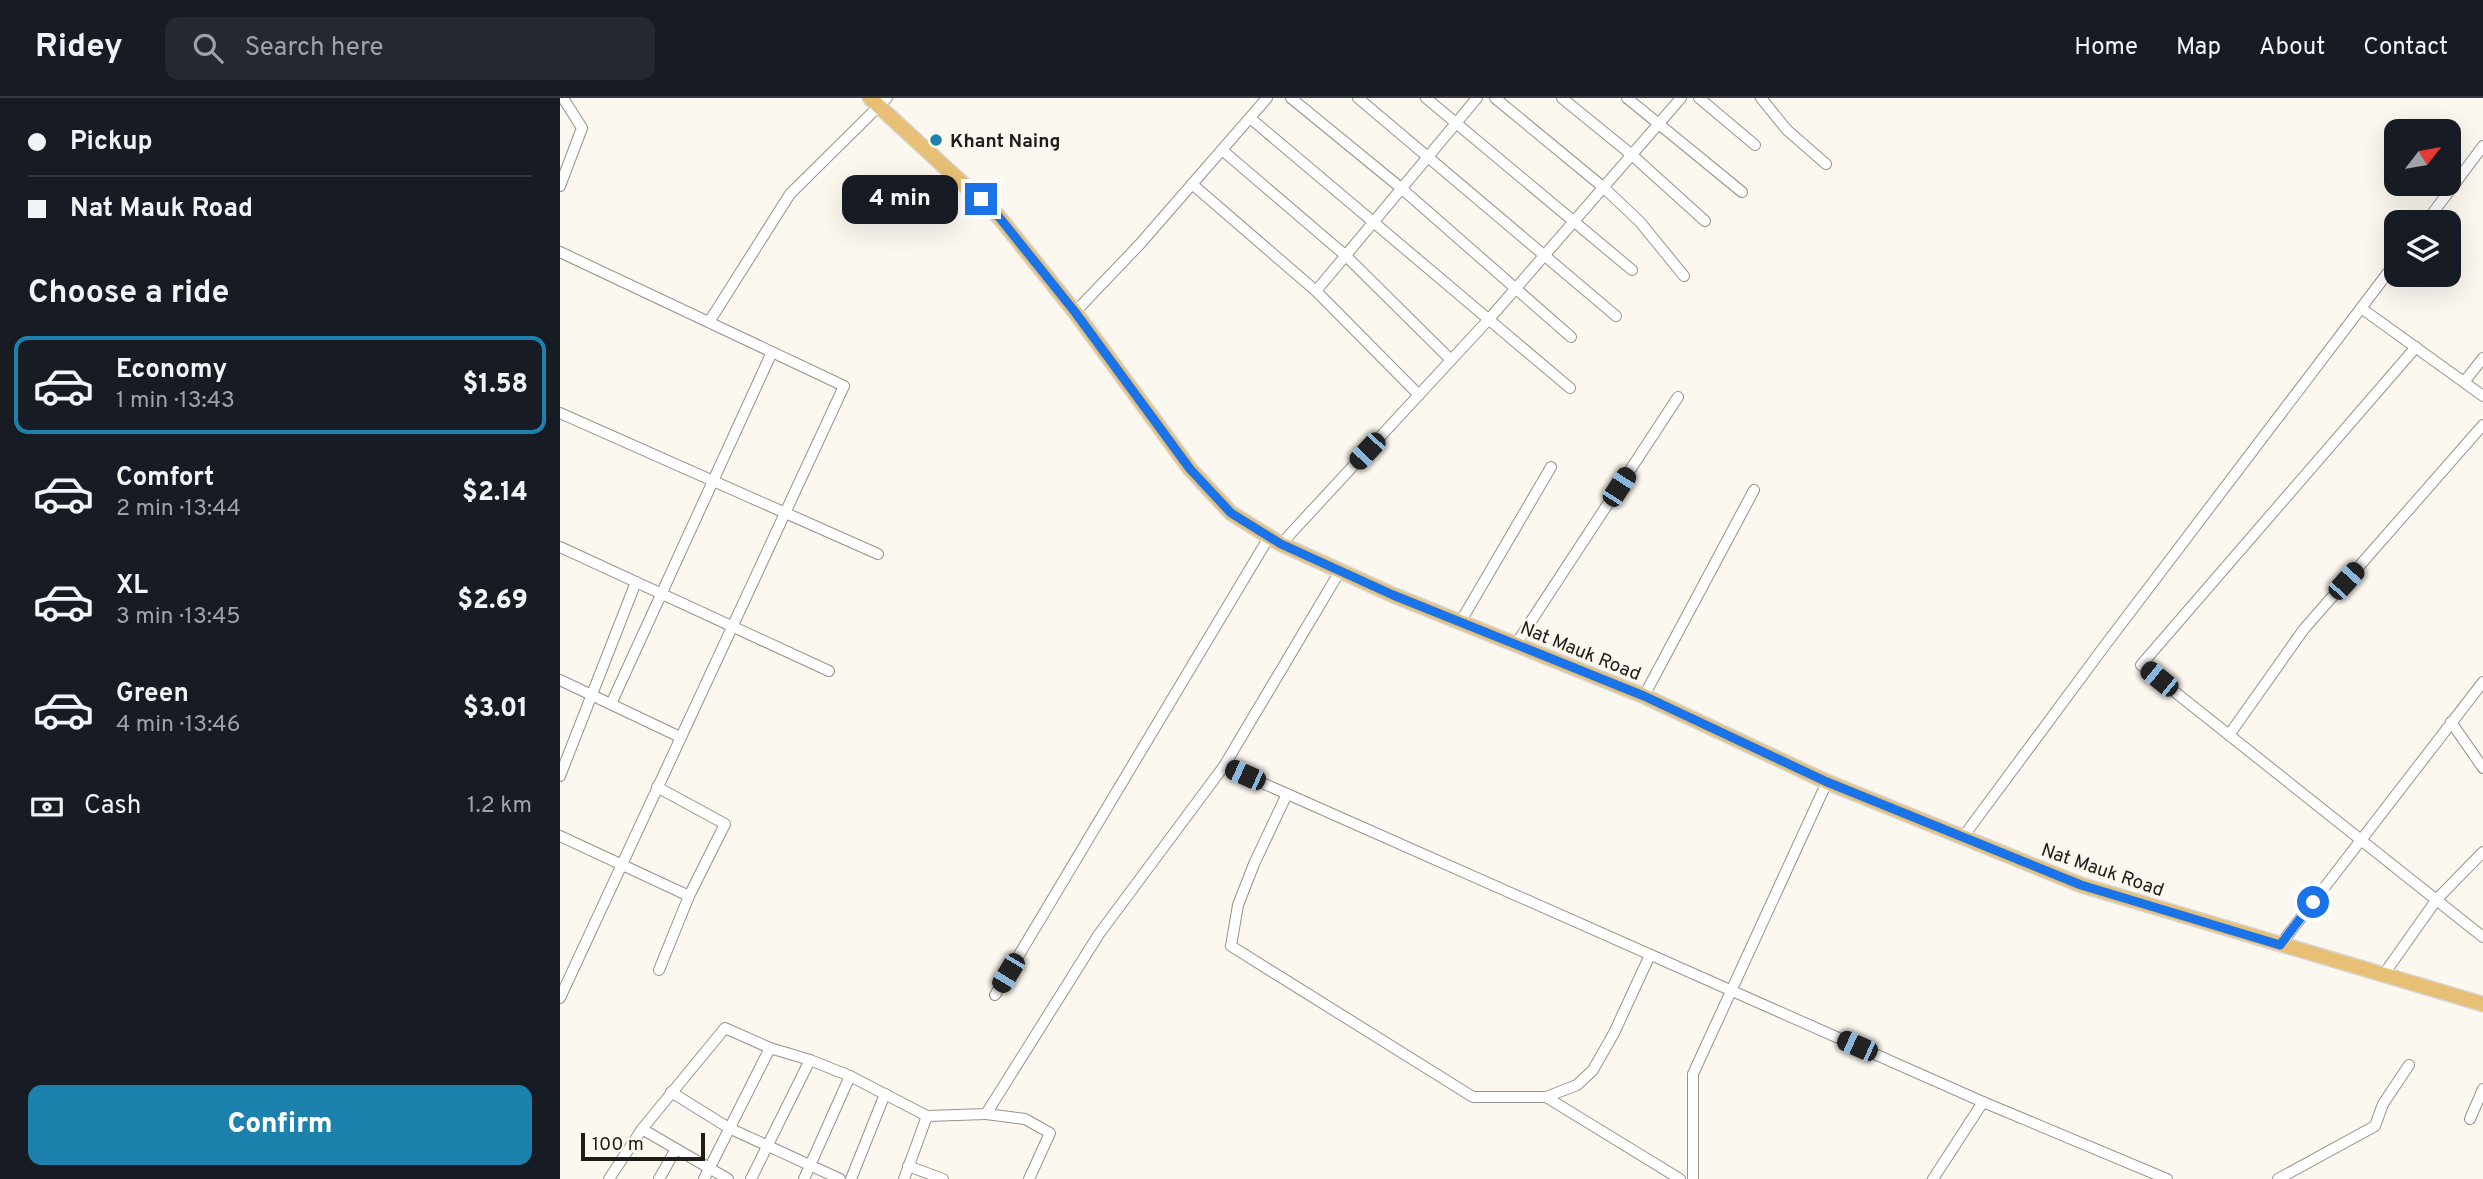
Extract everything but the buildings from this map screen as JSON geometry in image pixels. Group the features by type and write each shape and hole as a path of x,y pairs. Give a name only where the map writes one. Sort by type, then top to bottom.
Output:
{"highway":[{"name":"Nat Mauk Road","path":"879,101 999,217 1075,312 1190,469 1231,513 1275,540 1393,595 1644,696 1827,782 2081,885 2483,1003"}],"street":[{"path":"560,186 582,128 563,98"},
{"path":"1075,312 1140,244 1267,98"},
{"path":"1291,98 1401,188 1572,337"},
{"path":"1358,98 1616,316"},
{"path":"1426,98 1633,270"},
{"path":"1316,290 1477,98"},
{"path":"1495,98 1603,187 1640,222 1684,275"},
{"path":"1562,98 1632,155 1705,221"},
{"path":"1627,98 1742,192"},
{"path":"995,995 1275,540 1419,395 1490,318 1681,98"},
{"path":"1699,98 1755,145"},
{"path":"1761,98 1787,130 1826,164"},
{"path":"709,322 790,194 879,101"},
{"path":"1250,118 1570,388"},
{"path":"2435,210 2483,146"},
{"path":"1222,150 1345,255 1451,360"},
{"path":"1192,184 1316,290 1419,395"},
{"path":"560,252 844,386 560,998"},
{"path":"1963,838 2106,644 2384,278"},
{"path":"2361,308 2483,396"},
{"path":"2416,347 2141,665 2483,937"},
{"path":"611,704 772,352"},
{"path":"2465,382 2483,358"},
{"path":"1517,644 1678,397"},
{"path":"560,413 878,554"},
{"path":"2229,735 2304,629 2483,425"},
{"path":"1461,621 1551,467"},
{"path":"1644,696 1754,490"},
{"path":"560,547 829,671"},
{"path":"986,1114 1099,934 1224,766 1340,571"},
{"path":"560,776 636,582"},
{"path":"560,680 680,737"},
{"path":"2280,945 2483,682"},
{"path":"2451,722 2483,768"},
{"path":"1224,766 1983,1102 2167,1179"},
{"path":"1693,1179 1693,1074 1827,782"},
{"path":"657,787 725,824 689,896 659,970"},
{"path":"1287,794 1238,905 1231,946 1473,1097 1546,1097 1577,1085 1593,1070 1614,1033 1650,955"},
{"path":"560,836 689,896"},
{"path":"2384,974 2437,899 2483,852"},
{"path":"609,1179 642,1129 724,1028 770,1048 850,1076 928,1116 986,1114 1025,1119 1050,1133 1029,1179"},
{"path":"704,1179 770,1048"},
{"path":"751,1179 810,1060"},
{"path":"2278,1179 2375,1126 2383,1104 2409,1065"},
{"path":"804,1179 850,1076"},
{"path":"2470,1119 2483,1089"},
{"path":"671,1092 729,1128 840,1179"},
{"path":"851,1179 885,1094"},
{"path":"1546,1097 1680,1179"},
{"path":"1933,1179 1983,1102"},
{"path":"904,1179 928,1116"},
{"path":"642,1129 728,1179"},
{"path":"659,1179 676,1149"},
{"path":"908,1166 943,1179"}],"place":[{"name":"Khant Naing","path":"936,140"}],"route":[{"path":"981,199 999,217 1075,312 1190,469 1231,513 1281,544 1393,595 1644,696 1827,782 2081,885 2280,945 2313,902"}]}
